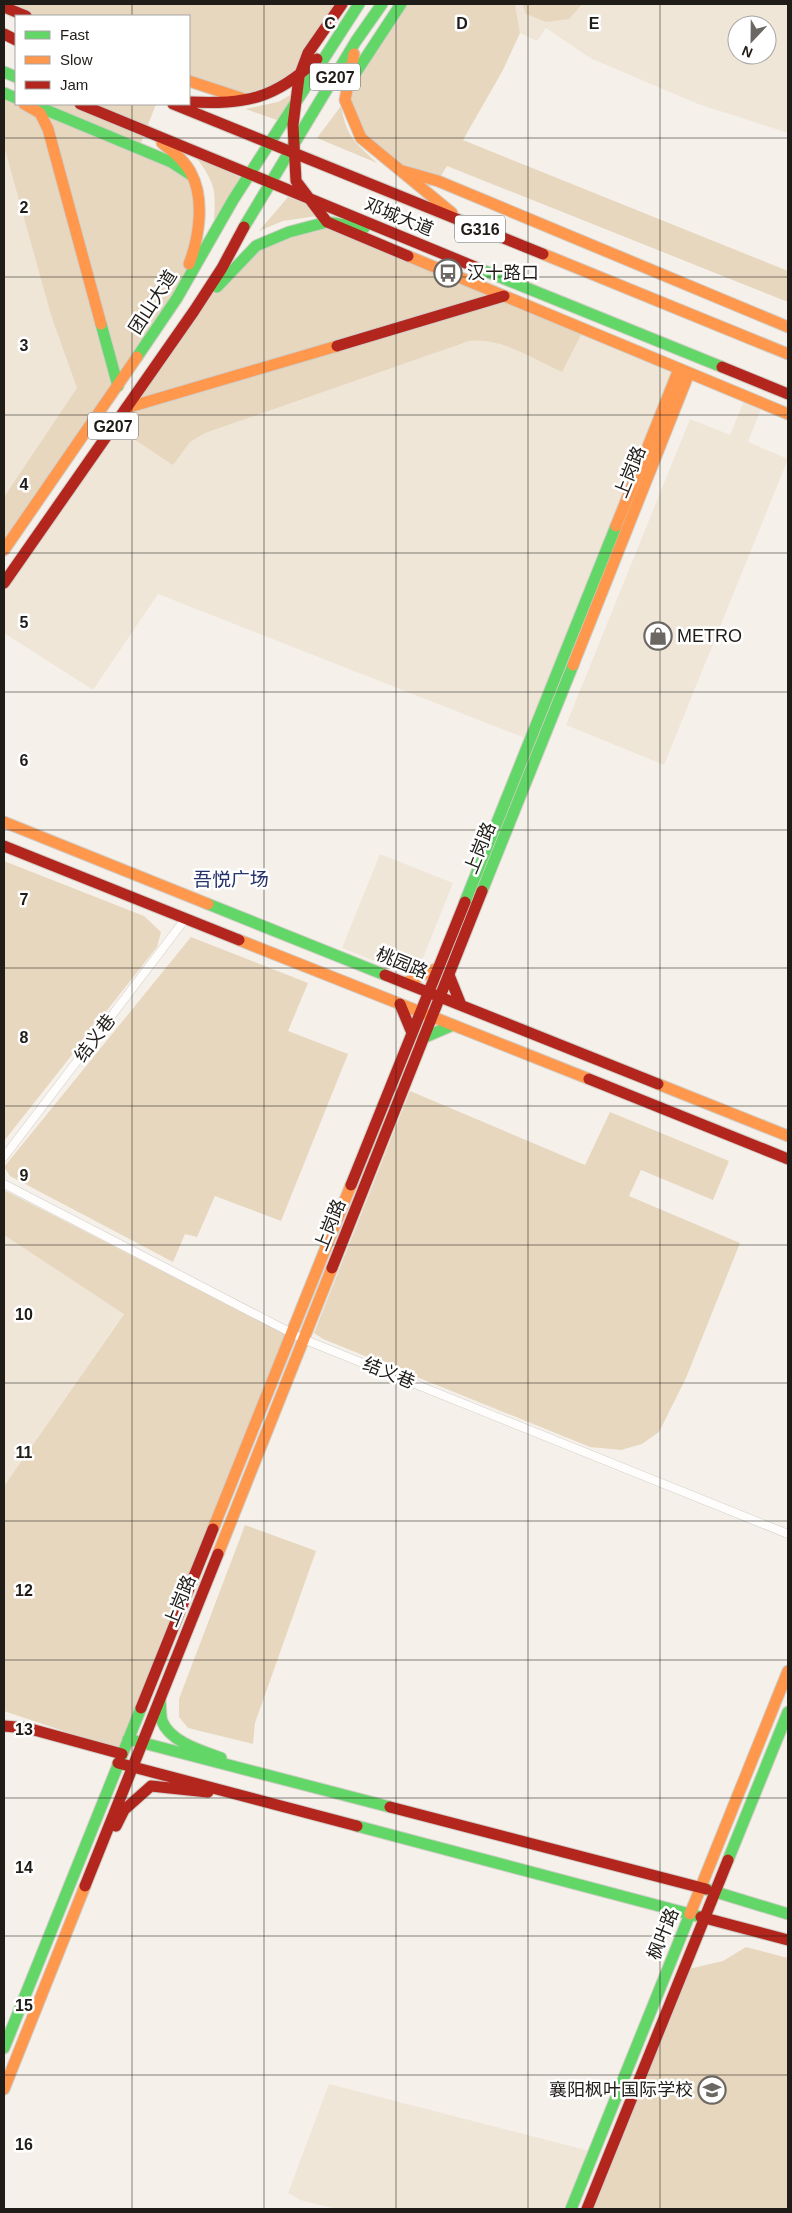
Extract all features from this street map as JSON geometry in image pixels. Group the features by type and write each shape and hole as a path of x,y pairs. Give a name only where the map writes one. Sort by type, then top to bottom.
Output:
{"main road":[{"path":"342,4 308,53 299,78 293,125 296,181 327,222 788,414"},
{"name":"G207","path":"338,35 359,4"},
{"name":"G207","path":"4,584 194,311 222,268 269,183 356,41 382,4"},
{"path":"348,83 401,4"},
{"path":"4,7 24,15"},
{"path":"190,102 215,103 248,100 276,92 299,78 338,35"},
{"name":"团山大道","path":"4,550 173,304 249,175 338,35"},
{"path":"356,41 346,100 361,138 464,223"},
{"path":"190,81 248,100"},
{"path":"26,105 40,113 48,129 118,386"},
{"path":"32,105 171,162 193,176"},
{"name":"邓城大道","path":"82,105 249,175 788,394"},
{"name":"邓城大道","path":"175,105 788,354"},
{"path":"150,133 175,152 193,176 199,216 194,252 173,304"},
{"path":"397,169 438,181 788,327"},
{"path":"194,311 256,246 289,232 327,222 387,231"},
{"path":"126,408 504,296"},
{"name":"上岗路","path":"4,2048 428,992 684,371"},
{"name":"上岗路","path":"4,2089 449,975 684,371"},
{"name":"桃园路","path":"4,822 788,1136"},
{"path":"4,846 788,1159"},
{"path":"405,983 438,968"},
{"path":"449,975 461,1005"},
{"path":"400,1004 412,1033"},
{"path":"423,1038 453,1025"},
{"name":"枫叶路","path":"571,2209 788,1672"},
{"path":"160,1698 162,1722 174,1735 192,1747 258,1772"},
{"name":"枫叶路","path":"587,2209 788,1712"},
{"path":"4,1726 27,1728 120,1758 132,1767 689,1916 788,1940"},
{"path":"128,1739 700,1888 788,1914"},
{"path":"87,1880 124,1810 151,1786 183,1788 246,1797"}],"street":[{"name":"结义巷","path":"4,1157 186,918"},
{"name":"结义巷","path":"4,1184 303,1339 788,1534"}],"shaded area":[{"path":"4,4 342,4 299,77 248,100 190,81 190,15 24,15"},
{"path":"401,4 515,4 520,33 503,70 463,140 788,271 788,302 447,166 438,181 397,169 361,138 345,100"},
{"path":"515,4 788,4 788,133 698,104 590,58 546,28 537,41 520,33"},
{"path":"522,4 582,4 569,19 546,22 526,14"},
{"path":"299,90 277,120 245,109 278,102"},
{"path":"4,93 16,105 118,386 4,550"},
{"path":"4,93 15,98 15,105 156,105 139,148 193,176 194,252 177,298 4,550 4,497 77,388 51,315 4,146"},
{"path":"341,106 349,132 377,163 317,138"},
{"path":"196,157 241,178 214,220 215,200 211,180"},
{"path":"288,197 331,214 283,221 259,231"},
{"path":"327,222 584,329 562,372 517,350 493,342 469,341 205,433 190,442 173,465 114,426 194,311 256,246"},
{"path":"504,296 679,369 530,740 158,594 93,690 4,633 4,583 126,408"},
{"path":"746,396 763,404 748,442 788,459 664,765 566,725 690,419 730,435"},
{"path":"380,854 453,883 423,958 410,966 397,970 342,948"},
{"path":"4,861 144,916 161,932 157,947 4,1141"},
{"path":"191,937 308,983 288,1031 348,1054 281,1221 215,1196 197,1237 185,1234 173,1262 10,1176 4,1167"},
{"path":"410,1091 585,1165 610,1112 729,1161 713,1200 641,1170 629,1196 740,1243 686,1378 659,1432 642,1444 621,1450 590,1447 323,1339 314,1333"},
{"path":"4,1190 295,1339 129,1753 4,1711 4,1486 124,1314 4,1235"},
{"path":"4,1235 124,1313 4,1486"},
{"path":"245,1525 316,1551 255,1723 253,1744 188,1728 179,1717 179,1699"},
{"name":"襄阳枫叶国际学校","path":"746,1947 788,1958 788,2209 587,2209 684,1970 723,1961"},
{"path":"329,2084 594,2152 571,2209 337,2209 300,2200 288,2193"}],"traffic: fast":[{"path":"137,357 177,298 233,200 359,4"},
{"path":"244,227 356,41 382,4"},
{"path":"351,80 401,4"},
{"path":"4,72 15,77"},
{"path":"4,93 15,98"},
{"path":"34,105 171,162 191,175"},
{"path":"217,287 256,246 289,232 327,222 364,228"},
{"path":"480,269 722,367"},
{"path":"101,324 118,386"},
{"path":"465,902 616,526"},
{"path":"482,891 573,665"},
{"path":"208,904 385,975"},
{"path":"423,1038 453,1025"},
{"path":"160,1701 162,1721 172,1735 187,1745 221,1758"},
{"path":"4,2048 141,1708"},
{"path":"728,1860 788,1712"},
{"path":"128,1739 390,1807"},
{"path":"357,1826 701,1917"},
{"path":"706,1889 788,1914"},
{"path":"571,2209 690,1914"}],"traffic: slow":[{"path":"354,54 345,100 361,138 452,213"},
{"path":"190,81 244,99"},
{"path":"26,105 40,113 48,129 101,324"},
{"path":"162,143 185,164 191,173 198,195 198,231 189,264"},
{"path":"403,171 438,181 788,327"},
{"path":"543,254 788,354"},
{"path":"408,256 788,414"},
{"path":"126,408 337,346"},
{"path":"4,550 137,357"},
{"path":"616,526 679,369"},
{"path":"573,665 689,373"},
{"path":"4,822 208,904"},
{"path":"239,940 589,1079"},
{"path":"405,983 438,968"},
{"path":"658,1084 788,1136"},
{"path":"213,1529 351,1185"},
{"path":"218,1554 332,1268"},
{"path":"690,1914 788,1671"},
{"path":"4,2089 85,1886"}],"traffic: jam":[{"path":"342,4 308,53 299,77 293,125 296,181 327,222 408,256"},
{"path":"4,7 24,15"},
{"path":"4,34 15,40"},
{"path":"190,102 227,102 258,97 287,83 317,59"},
{"path":"82,105 480,269"},
{"path":"175,105 543,254"},
{"path":"4,583 194,311 222,268 244,227"},
{"path":"337,346 504,296"},
{"path":"722,367 788,394"},
{"path":"4,846 239,940"},
{"path":"332,1268 482,891"},
{"path":"351,1185 465,902"},
{"path":"385,975 658,1084"},
{"path":"449,975 461,1005"},
{"path":"400,1004 412,1033"},
{"path":"589,1079 788,1159"},
{"path":"141,1708 213,1529"},
{"path":"85,1886 218,1554"},
{"path":"4,1726 27,1728 122,1754"},
{"path":"118,1763 357,1826"},
{"path":"116,1826 124,1810 151,1786 208,1792"},
{"path":"390,1807 706,1889"},
{"path":"587,2209 728,1860"},
{"path":"701,1917 788,1940"}],"place":[{"name":"汉十路口","path":"448,273"},
{"name":"METRO","path":"658,636"},
{"name":"襄阳枫叶国际学校","path":"712,2090"}],"district":[{"name":"吾悦广场","path":"231,879"}]}
